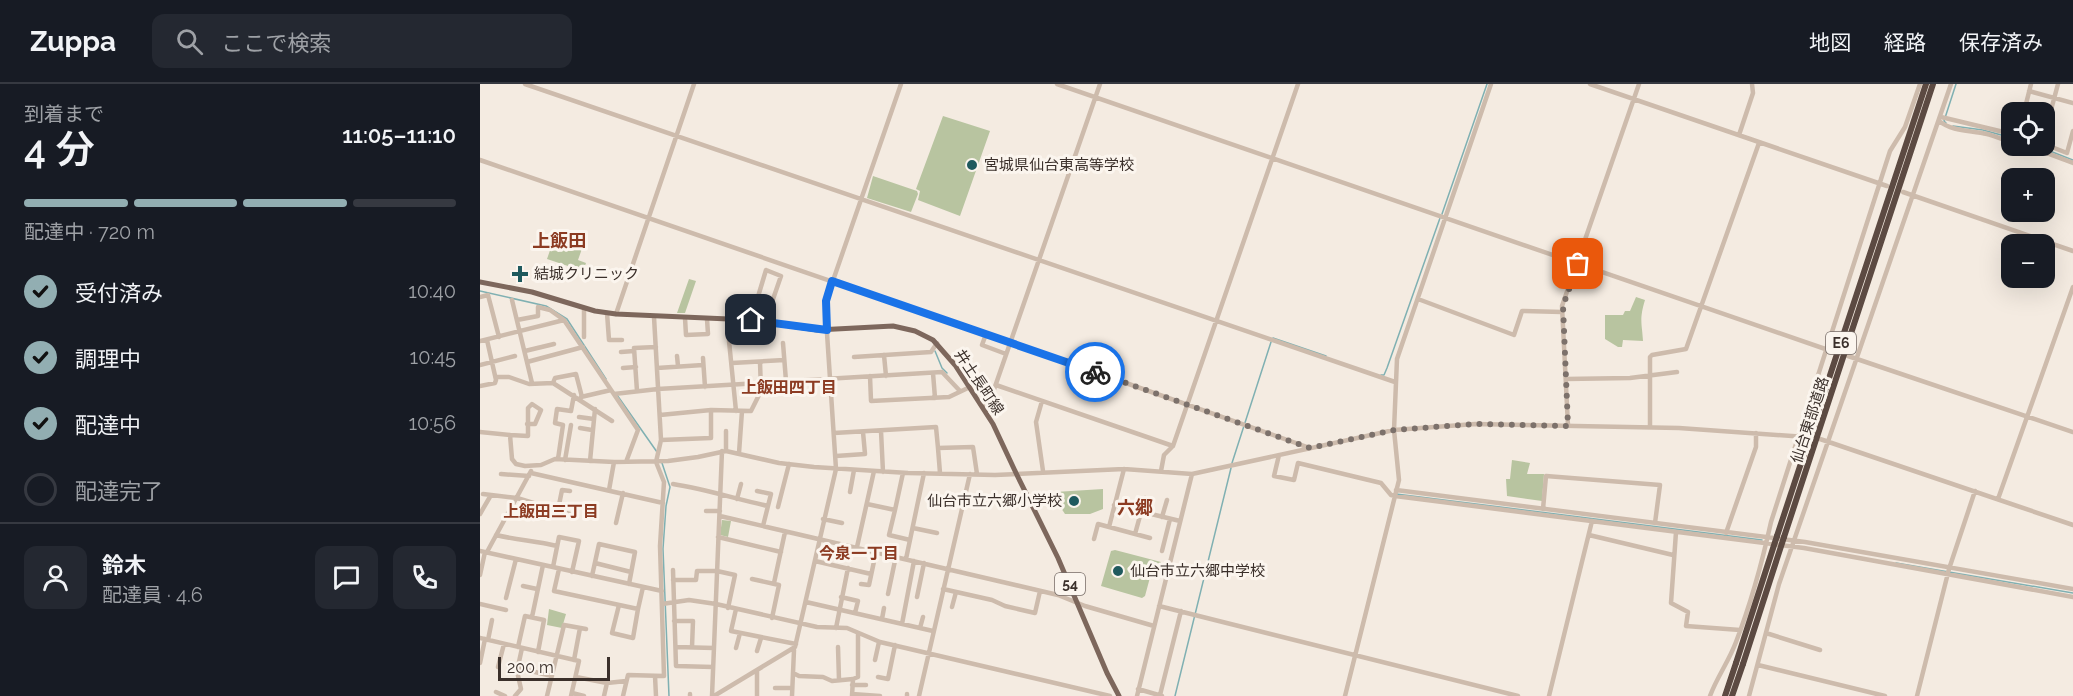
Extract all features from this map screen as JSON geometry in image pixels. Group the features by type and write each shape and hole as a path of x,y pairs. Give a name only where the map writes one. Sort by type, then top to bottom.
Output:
{"highway":[{"name":"仙台東部道路","path":"1908,151 1926,84"},
{"name":"仙台東部道路","path":"1725,696 1739,664 1908,151 1933,84"},
{"name":"仙台東部道路","path":"1732,696 1739,664"}],"main road":[{"name":"井土長町線","path":"480,282 616,314 751,320 827,330 900,327 922,333 937,343 984,407 1079,603 1118,696"}],"street":[{"path":"525,84 1272,342 1395,382"},
{"path":"616,314 694,84"},
{"path":"792,696 794,650 836,469 826,301 901,84"},
{"path":"1058,84 1834,352"},
{"path":"984,407 990,401 996,385 1100,84"},
{"path":"1161,471 1164,455 1173,446 1298,84"},
{"path":"1346,696 1399,480 1394,430 1397,359 1443,217 1491,84"},
{"path":"1590,84 1887,186"},
{"path":"1568,426 1562,312 1640,84"},
{"path":"1739,135 1753,93 1752,84"},
{"path":"1710,696 1741,629 1798,437 1879,183 1890,151 1905,127 1920,84"},
{"path":"1749,696 1779,584 1941,118 1950,84"},
{"path":"2026,102 2031,84"},
{"path":"2053,102 2058,84"},
{"path":"2029,92 2073,103"},
{"path":"1941,118 2001,131"},
{"path":"1941,118 1946,126 2001,138"},
{"path":"2067,153 2073,131"},
{"path":"1650,427 1650,357 1686,349 1759,143"},
{"path":"2055,148 2073,155"},
{"path":"2054,156 2073,163"},
{"path":"480,160 1310,448"},
{"path":"1903,192 2073,251"},
{"path":"751,320 756,300 766,270 781,276 771,304 756,300"},
{"path":"1998,499 2073,287"},
{"path":"480,297 488,295 499,337"},
{"path":"551,308 554,298"},
{"path":"1418,299 1514,334 1522,311 1562,312"},
{"path":"512,300 532,383"},
{"path":"517,320 538,316 538,307 551,308 564,320 638,430 626,462"},
{"path":"584,308 584,337"},
{"path":"608,313 609,340 622,340"},
{"path":"623,696 628,675 664,676 664,604 660,546 664,482 656,462 661,440 654,317"},
{"path":"685,318 686,335 708,334 707,319"},
{"path":"730,319 729,341 736,411"},
{"path":"480,341 564,320"},
{"path":"986,334 982,345 1006,354"},
{"path":"480,386 495,383 497,377 487,340"},
{"path":"783,343 786,381"},
{"path":"854,357 931,352 937,343"},
{"path":"525,351 554,344"},
{"path":"621,352 634,351 634,348 656,347"},
{"path":"527,362 583,348"},
{"path":"634,351 637,391"},
{"path":"884,355 886,375"},
{"path":"480,365 514,356"},
{"path":"677,356 678,366"},
{"path":"1848,356 2073,432"},
{"path":"703,358 705,387"},
{"path":"732,363 784,360"},
{"path":"660,415 711,410 751,411 761,391 760,362"},
{"path":"657,368 703,365"},
{"path":"623,368 636,367"},
{"path":"578,397 658,389 942,372 960,391"},
{"path":"1566,379 1603,380 1677,372"},
{"path":"933,373 935,398"},
{"path":"553,383 555,378 576,374 578,397 571,411 557,409 555,423 563,425 558,459"},
{"path":"870,376 871,401 949,397 970,387"},
{"path":"497,377 509,377 532,383 553,383 612,421"},
{"path":"996,385 1173,446"},
{"path":"1042,401 1036,422 1043,471"},
{"path":"590,461 595,409"},
{"path":"661,440 711,438 711,410"},
{"path":"738,453 742,411"},
{"path":"579,417 594,419"},
{"path":"480,432 528,436 527,424"},
{"path":"510,435 513,462 533,467 558,459 656,462 724,451 789,464 836,469 970,474 1124,469 1192,474 1394,430 1475,424 1650,427 1806,437"},
{"path":"565,460 572,425"},
{"path":"834,434 936,427 940,473"},
{"path":"580,428 592,430"},
{"path":"880,430 883,472"},
{"path":"726,431 720,495 713,696 794,650"},
{"path":"836,456 865,454 863,432"},
{"path":"1726,532 1756,447 1756,432"},
{"path":"1820,439 1829,440 2073,525"},
{"path":"938,448 973,447 978,474"},
{"path":"1279,454 1274,476 1294,480 1298,463 1381,483 1391,495 1396,493 1543,509 1726,532 1948,571 2073,589"},
{"path":"609,490 614,462"},
{"path":"778,507 789,464"},
{"path":"480,575 484,552 496,535 533,467"},
{"path":"1109,527 1124,469"},
{"path":"850,492 854,470"},
{"path":"857,548 874,471"},
{"path":"903,473 889,535 910,540"},
{"path":"906,559 924,473"},
{"path":"501,474 530,475 663,503"},
{"path":"919,696 970,474"},
{"path":"1137,696 1192,474"},
{"path":"1543,509 1546,476 1660,485 1655,523"},
{"path":"672,484 698,488 768,506"},
{"path":"737,499 741,484"},
{"path":"558,510 562,490 570,491"},
{"path":"757,491 771,494 763,526"},
{"path":"1917,696 1948,571 1975,491"},
{"path":"616,524 623,493"},
{"path":"1396,493 1676,532 1767,540"},
{"path":"483,494 517,498 573,515"},
{"path":"480,514 491,495"},
{"path":"1135,534 1144,498"},
{"path":"1162,517 1167,500"},
{"path":"867,504 895,510"},
{"path":"1114,505 1180,521"},
{"path":"706,511 785,532 1058,595 1154,626"},
{"path":"823,519 842,523"},
{"path":"1162,551 1170,519"},
{"path":"1549,696 1592,521"},
{"path":"1094,538 1098,524 1150,538"},
{"path":"913,528 937,533"},
{"path":"774,584 785,532"},
{"path":"1676,532 1671,603 1688,612 1686,626 1741,629 1820,650"},
{"path":"496,535 557,546"},
{"path":"1589,535 1673,555"},
{"path":"553,567 559,537 579,541 572,572"},
{"path":"718,537 781,552"},
{"path":"1165,540 1175,543"},
{"path":"592,576 599,544 635,552 629,584"},
{"path":"484,552 662,591"},
{"path":"861,584 869,585 876,552"},
{"path":"888,594 896,556"},
{"path":"506,598 516,559"},
{"path":"815,561 871,574"},
{"path":"902,624 914,561"},
{"path":"595,563 631,572"},
{"path":"916,597 924,563"},
{"path":"532,617 543,565"},
{"path":"836,628 848,568"},
{"path":"559,569 554,591 638,609"},
{"path":"673,570 676,666 713,667"},
{"path":"673,580 696,580 697,571 717,571 735,575 728,608"},
{"path":"1948,571 2073,597"},
{"path":"752,579 780,585 772,618"},
{"path":"523,586 537,589"},
{"path":"618,605 612,633 633,638 643,588"},
{"path":"943,589 1035,613 1040,591"},
{"path":"952,608 956,592"},
{"path":"841,597 864,602"},
{"path":"664,604 689,600 801,624 847,628 879,642 1110,696"},
{"path":"855,613 858,601"},
{"path":"806,602 933,631"},
{"path":"480,604 506,610"},
{"path":"1159,606 1518,696"},
{"path":"882,619 885,608"},
{"path":"736,609 731,631 796,644"},
{"path":"1138,690 1161,696 1182,611"},
{"path":"515,696 521,687 518,668 525,616 544,620 538,652"},
{"path":"920,628 923,617"},
{"path":"480,663 484,639 492,620"},
{"path":"675,621 693,621 692,647"},
{"path":"547,696 564,625 583,629 574,660"},
{"path":"736,648 740,633"},
{"path":"858,634 858,677 853,682 852,695 880,696"},
{"path":"757,651 761,638"},
{"path":"484,639 579,661 572,695 584,696"},
{"path":"875,660 879,642"},
{"path":"498,668 504,644"},
{"path":"878,677 888,679 895,645"},
{"path":"838,646 839,680"},
{"path":"676,647 714,648"},
{"path":"1758,665 1885,696"},
{"path":"518,668 552,676"},
{"path":"757,672 758,696"},
{"path":"793,673 799,676 823,677 832,681 839,680 866,685"},
{"path":"576,676 607,683 626,681"},
{"path":"656,676 656,696"},
{"path":"604,696 607,683"},
{"path":"776,688 792,688"},
{"path":"496,692 505,696"}],"green space":[{"path":"943,116 990,131 960,216 918,200 920,191 916,189"},
{"path":"873,176 917,191 911,212 867,198"},
{"path":"559,231 584,243 578,260 586,263 583,271 547,259 556,233"},
{"path":"689,279 696,281 685,313 677,313"},
{"path":"1636,297 1645,300 1641,317 1643,341 1623,340 1622,347 1618,347 1605,339 1605,315 1623,315 1625,311 1630,311"},
{"path":"1512,460 1530,463 1527,474 1544,474 1542,501 1507,496 1506,479 1510,479"},
{"path":"1103,489 1103,509 1090,514 1065,514 1055,499 1055,492"},
{"path":"722,520 731,521 728,537 720,535"},
{"path":"1115,550 1161,562 1159,572 1152,570 1145,596 1142,598 1101,586 1111,551"},
{"path":"549,609 566,614 562,628 547,625"}],"waterway":[{"path":"1442,214 1487,84"},
{"path":"1946,123 1944,121 1956,84"},
{"path":"1953,126 2001,135"},
{"path":"2055,153 2073,160"},
{"path":"1381,375 1384,375 1387,368 1440,218"},
{"path":"480,291 546,306 567,319 606,379"},
{"path":"1273,338 1326,356"},
{"path":"1232,463 1271,342"},
{"path":"935,351 942,368 947,373"},
{"path":"617,395 657,452"},
{"path":"662,463 670,487 666,506 663,549 669,696"},
{"path":"1175,696 1231,468"},
{"path":"1396,494 1762,540"},
{"path":"1896,563 2073,593"}],"way so far":[{"path":"1095,372 1310,448 1394,430 1475,424 1568,426 1562,312 1578,264"}],"place":[{"name":"宮城県仙台東高等学校","path":"972,165"},
{"name":"結城クリニック","path":"520,274"},
{"name":"仙台市立六郷小学校","path":"1074,501"},
{"name":"仙台市立六郷中学校","path":"1118,571"}],"district":[{"name":"上飯田","path":"559,240"},
{"name":"上飯田四丁目","path":"789,387"},
{"name":"六郷","path":"1135,507"},
{"name":"上飯田三丁目","path":"551,511"},
{"name":"今泉一丁目","path":"859,553"}],"route":[{"path":"751,320 827,330 826,301 832,281 1095,372"}]}
